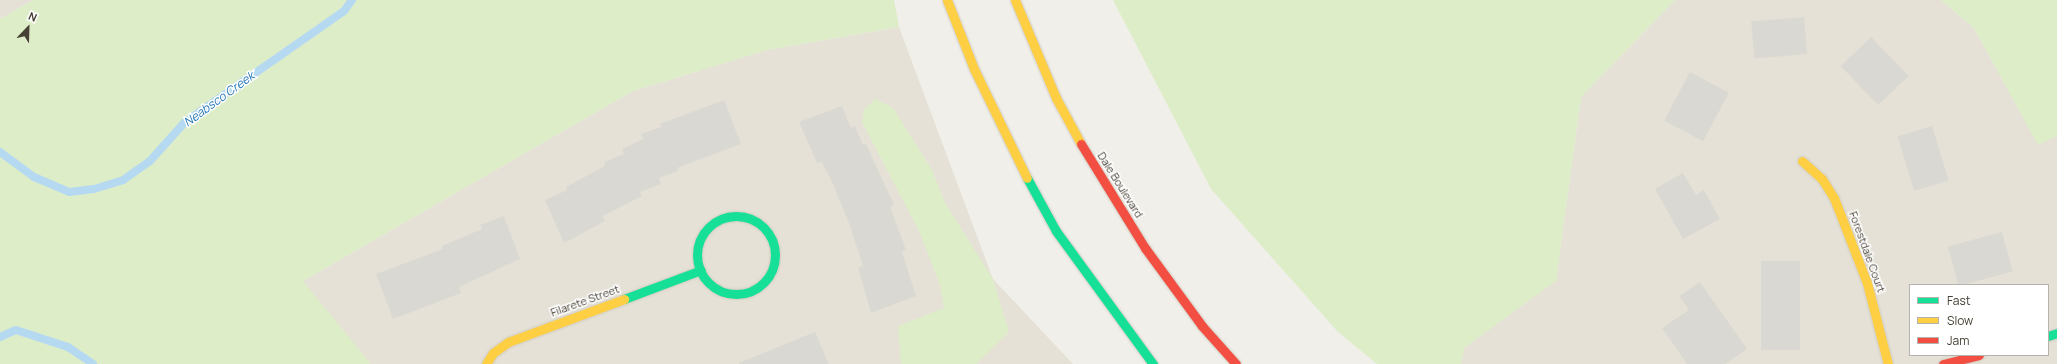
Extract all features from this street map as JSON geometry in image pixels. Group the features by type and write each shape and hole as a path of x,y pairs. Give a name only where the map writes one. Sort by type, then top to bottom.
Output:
{"main road":[{"path":"947,0 974,70 1012,152 1056,231 1153,364"},
{"name":"Dale Boulevard","path":"1015,0 1056,98 1096,172 1149,254 1202,326 1236,364"},
{"name":"Forestdale Court","path":"1802,161 1822,179 1834,198 1867,283 1888,364"},
{"path":"725,218 751,220 764,229 771,240 775,252 769,276 759,287 747,292 730,294 713,287 700,270 697,253 699,242 715,223 725,218"},
{"name":"Filarete Street","path":"486,364 493,353 508,342 700,270"},
{"path":"1943,364 1975,356"}],"shaded area":[{"path":"0,0 33,0 0,19"},
{"path":"1675,0 1941,0 1974,28 2038,144 2057,136 2057,364 1461,364 1464,348 1556,280 1581,97"},
{"path":"899,27 993,279 1073,364 324,364 303,281 633,91 767,50"}],"green space":[{"path":"33,0 894,0 899,27 767,50 633,91 303,281 371,364 0,364 0,19"},
{"path":"1113,0 1675,0 1581,97 1556,281 1464,348 1461,364 1377,364 1338,332 1211,189"},
{"path":"1941,0 2057,0 2057,136 2038,145 1974,28"},
{"path":"875,99 893,108 932,170 945,203 993,279 1009,332 976,364 901,364 898,326 944,308 940,285 920,233 862,122 864,110"}],"building":[{"path":"1804,17 1807,54 1754,58 1751,22"},
{"path":"1871,37 1909,76 1878,105 1841,66"},
{"path":"1690,72 1729,93 1703,141 1664,121"},
{"path":"724,100 741,144 677,168 678,171 659,178 661,184 640,192 642,196 603,216 605,221 564,243 545,200 567,190 566,187 605,166 604,162 624,154 622,149 643,139 641,134 661,127 660,124"},
{"path":"842,106 851,128 855,126 863,145 866,144 894,205 890,207 906,250 902,252 916,296 871,313 858,268 863,266 849,223 832,182 822,162 817,163 799,122"},
{"path":"1932,126 1949,181 1914,191 1898,137"},
{"path":"1683,173 1696,195 1704,190 1720,219 1683,239 1655,189"},
{"path":"504,216 520,259 459,287 461,293 393,319 376,274 443,249 442,246 482,229 480,225"},
{"path":"2002,232 2013,272 1966,284 1958,284 1948,246"},
{"path":"1761,261 1800,261 1800,350 1761,350"},
{"path":"1700,282 1747,349 1725,364 1687,364 1662,328 1689,310 1679,296"},
{"path":"815,332 829,364 739,364 739,363"}],"waterway":[{"name":"Neabsco Creek","path":"0,152 34,177 69,192 94,189 123,180 150,161 185,122 344,11 352,0"},
{"name":"Neabsco Creek","path":"0,337 16,330 68,347 93,364"}],"traffic: fast":[{"path":"1027,178 1056,231 1153,364"},
{"path":"736,216 751,219 763,228 772,240 775,255 772,270 763,282 751,291 736,294 721,291 709,282 700,270 697,255 700,240 709,228 721,219 736,216"},
{"path":"624,299 701,270"},
{"path":"2049,336 2057,333"}],"traffic: slow":[{"path":"947,0 974,69 1027,178"},
{"path":"1015,0 1056,98 1081,144"},
{"path":"1802,161 1822,179 1834,198 1867,283 1888,364"},
{"path":"486,364 493,353 508,342 624,299"}],"traffic: jam":[{"path":"1081,144 1145,248 1202,326 1236,364"},
{"path":"1943,364 1975,356"}]}
